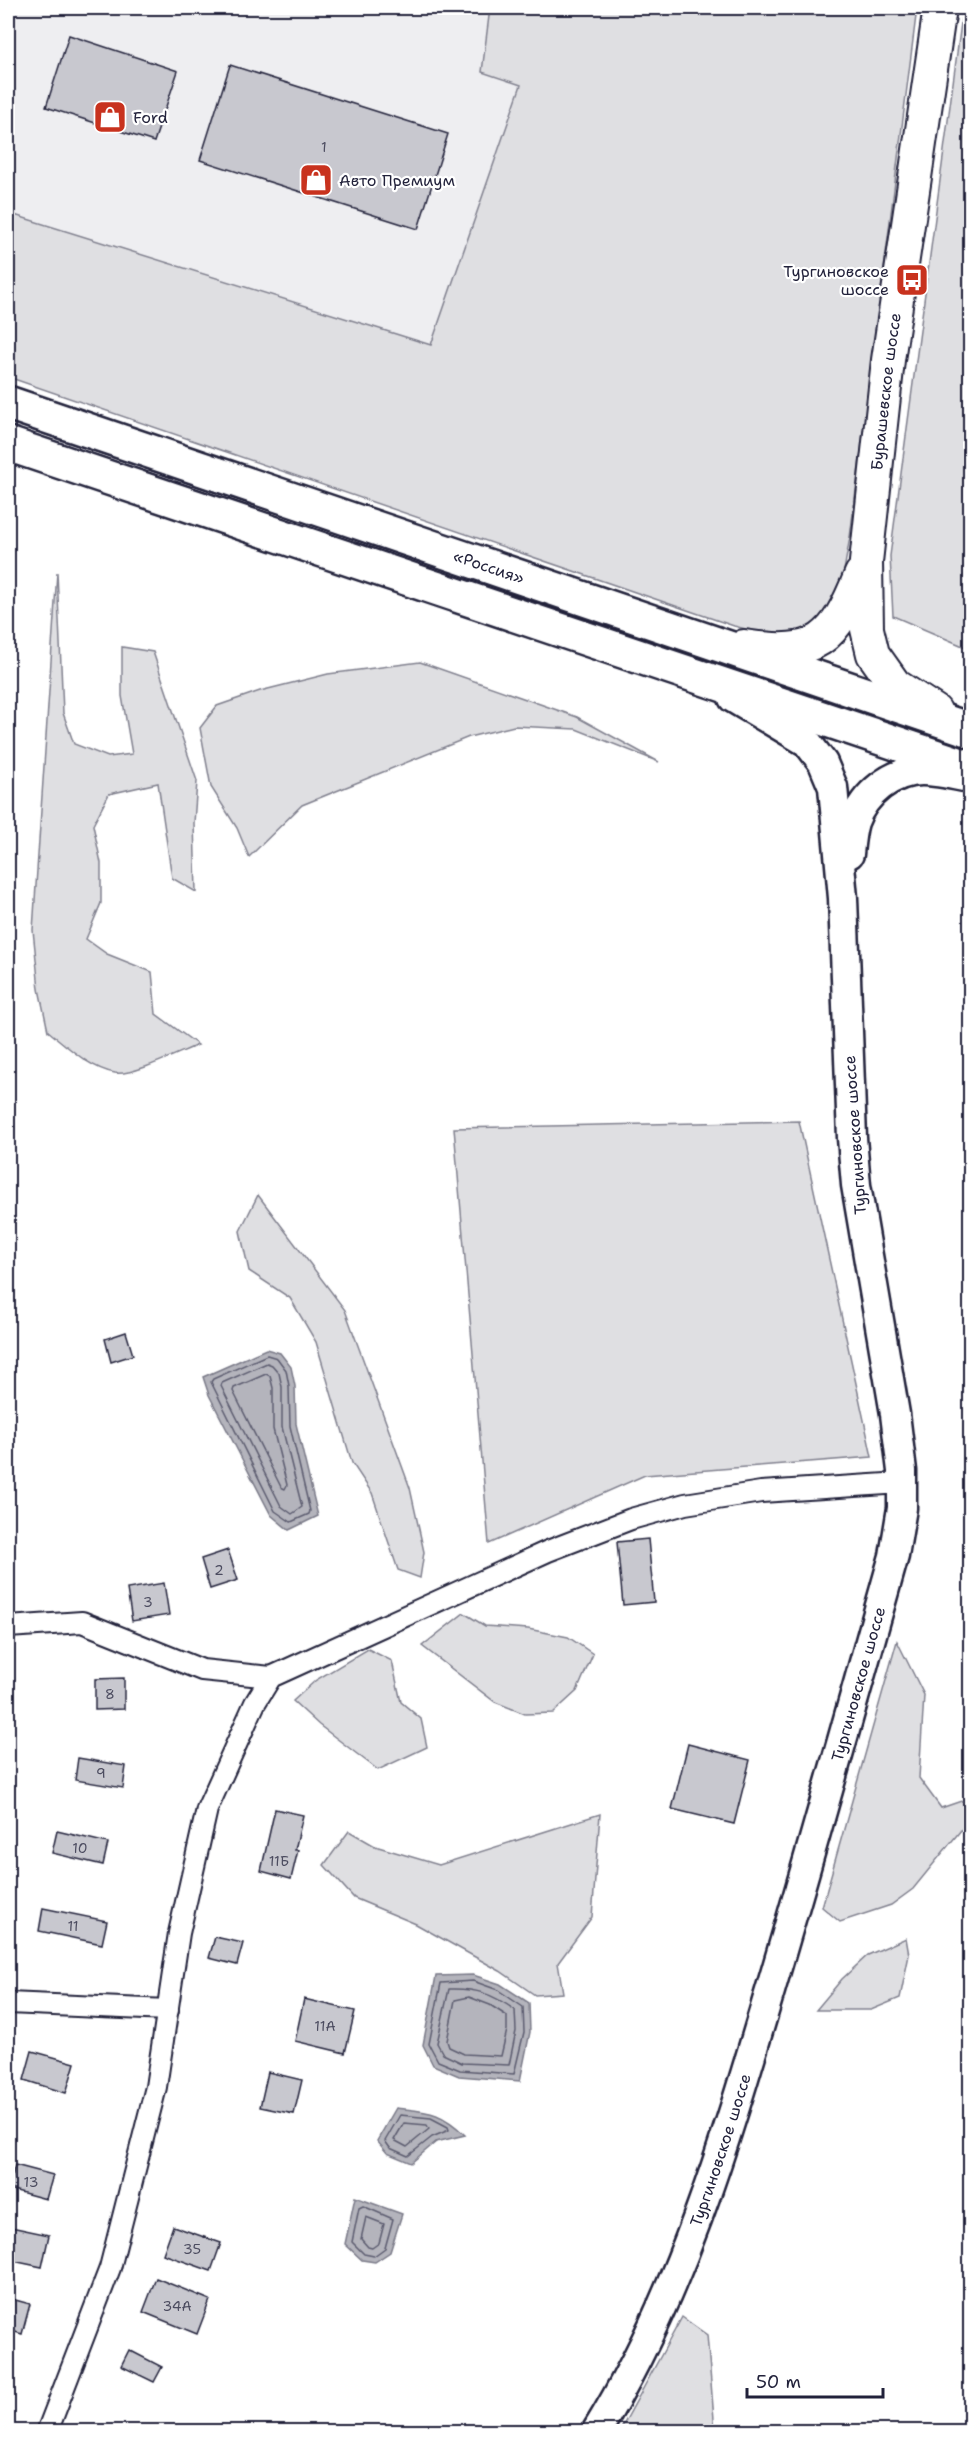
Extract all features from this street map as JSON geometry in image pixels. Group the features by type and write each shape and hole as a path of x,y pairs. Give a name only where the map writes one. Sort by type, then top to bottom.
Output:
{"highway":[{"name":"«Россия»","path":"8,403 966,729"},
{"path":"8,444 970,768"}],"main road":[{"name":"Бурашевское шоссе","path":"940,8 888,360 866,562 867,629 873,654 895,685 904,693 966,729"},
{"name":"Бурашевское шоссе","path":"708,641 780,651 812,644 825,635 842,617 866,562"},
{"name":"Тургиновское шоссе","path":"596,2432 648,2335 693,2232 724,2148 800,1891 894,1557 900,1520 902,1484 895,1414 856,1185 852,1137 843,898 834,796 830,779 818,756 807,742 696,676"},
{"name":"Тургиновское шоссе","path":"843,898 853,824 875,791 897,777 923,771 970,778"}],"street":[{"path":"8,1627 82,1622 202,1670 272,1677 548,1551 631,1519 685,1504 761,1492 902,1484"},
{"path":"48,2432 110,2268 156,2087 179,1933 207,1809 255,1703 272,1677"},
{"path":"8,2003 168,2010"}],"shaded area":[{"path":"8,8 490,8 482,72 522,85 431,346 8,213"},
{"path":"490,8 917,8 850,537 840,593 816,628 777,637 734,626 8,377 8,213 431,345 521,85 482,72"},
{"path":"963,8 970,8 970,649 893,616 890,556"},
{"path":"57,572 63,713 74,744 108,757 132,754 122,696 122,647 153,652 197,781 194,823 196,892 172,878 158,783 109,794 93,825 101,863 101,903 86,939 107,954 152,972 156,1014 198,1045 123,1073 96,1067 48,1031 39,989 33,930"},
{"path":"420,662 577,717 659,762 576,729 514,726 469,737 302,805 249,857 237,828 211,787 200,728 217,706 260,691 328,674"},
{"path":"799,1121 872,1457 645,1475 489,1544 454,1128"},
{"path":"258,1195 345,1310 410,1488 424,1552 420,1578 398,1570 372,1493 352,1463 316,1342 290,1298 249,1271 240,1231"},
{"path":"464,1613 485,1626 528,1629 568,1637 593,1654 577,1691 553,1713 525,1714 495,1702 422,1646"},
{"path":"897,1641 924,1695 919,1778 941,1808 970,1798 970,1819 913,1889 891,1905 840,1922 822,1907"},
{"path":"368,1649 392,1661 401,1702 421,1719 427,1747 378,1770 319,1725 293,1701 316,1680"},
{"path":"600,1814 592,1917 558,1963 563,1993 535,1995 500,1971 416,1924 354,1898 324,1865 349,1831 375,1846 439,1865"},
{"path":"906,1938 909,1955 900,1998 871,2010 816,2010 842,1979 868,1955"},
{"path":"682,2317 707,2335 715,2431 620,2431"}],"water":[{"path":"266,1349 280,1353 291,1367 295,1386 296,1424 318,1516 289,1530 271,1515 209,1395 203,1377"},
{"path":"473,1975 500,1984 529,2003 530,2032 520,2081 459,2076 433,2065 423,2045 436,1976"},
{"path":"396,2108 434,2114 448,2121 465,2135 436,2142 411,2163 387,2153 377,2141"},
{"path":"355,2197 402,2214 390,2252 375,2262 362,2260 345,2244"}],"building":[{"path":"69,35 178,71 154,142 46,107"},
{"path":"230,65 448,134 418,229 200,160"},
{"path":"126,1332 133,1355 111,1362 105,1339"},
{"path":"648,1539 654,1602 623,1605 617,1542"},
{"path":"228,1550 238,1580 210,1589 201,1559"},
{"path":"164,1583 169,1615 132,1621 127,1589"},
{"path":"124,1678 124,1709 95,1710 95,1679"},
{"path":"688,1744 750,1760 734,1824 672,1809"},
{"path":"78,1758 126,1766 123,1788 75,1780"},
{"path":"275,1809 303,1815 291,1879 261,1871"},
{"path":"57,1831 108,1843 103,1865 52,1853"},
{"path":"43,1908 107,1921 102,1944 39,1931"},
{"path":"215,1937 243,1943 237,1965 209,1958"},
{"path":"304,1999 355,2011 345,2053 295,2041"},
{"path":"32,2051 75,2063 66,2093 24,2080"},
{"path":"268,2072 302,2080 294,2114 260,2107"},
{"path":"15,2165 53,2175 46,2199 9,2189"},
{"path":"173,2226 221,2243 211,2271 163,2254"},
{"path":"11,2227 49,2235 42,2267 8,2260"},
{"path":"156,2278 210,2300 197,2334 143,2312"},
{"path":"8,2298 30,2304 22,2334 8,2330"},
{"path":"129,2350 162,2367 154,2382 121,2366"}],"place":[{"name":"Ford","path":"110,117"},
{"name":"Авто Премиум","path":"316,180"},
{"name":"Тургиновское шоссе","path":"912,280"}]}
